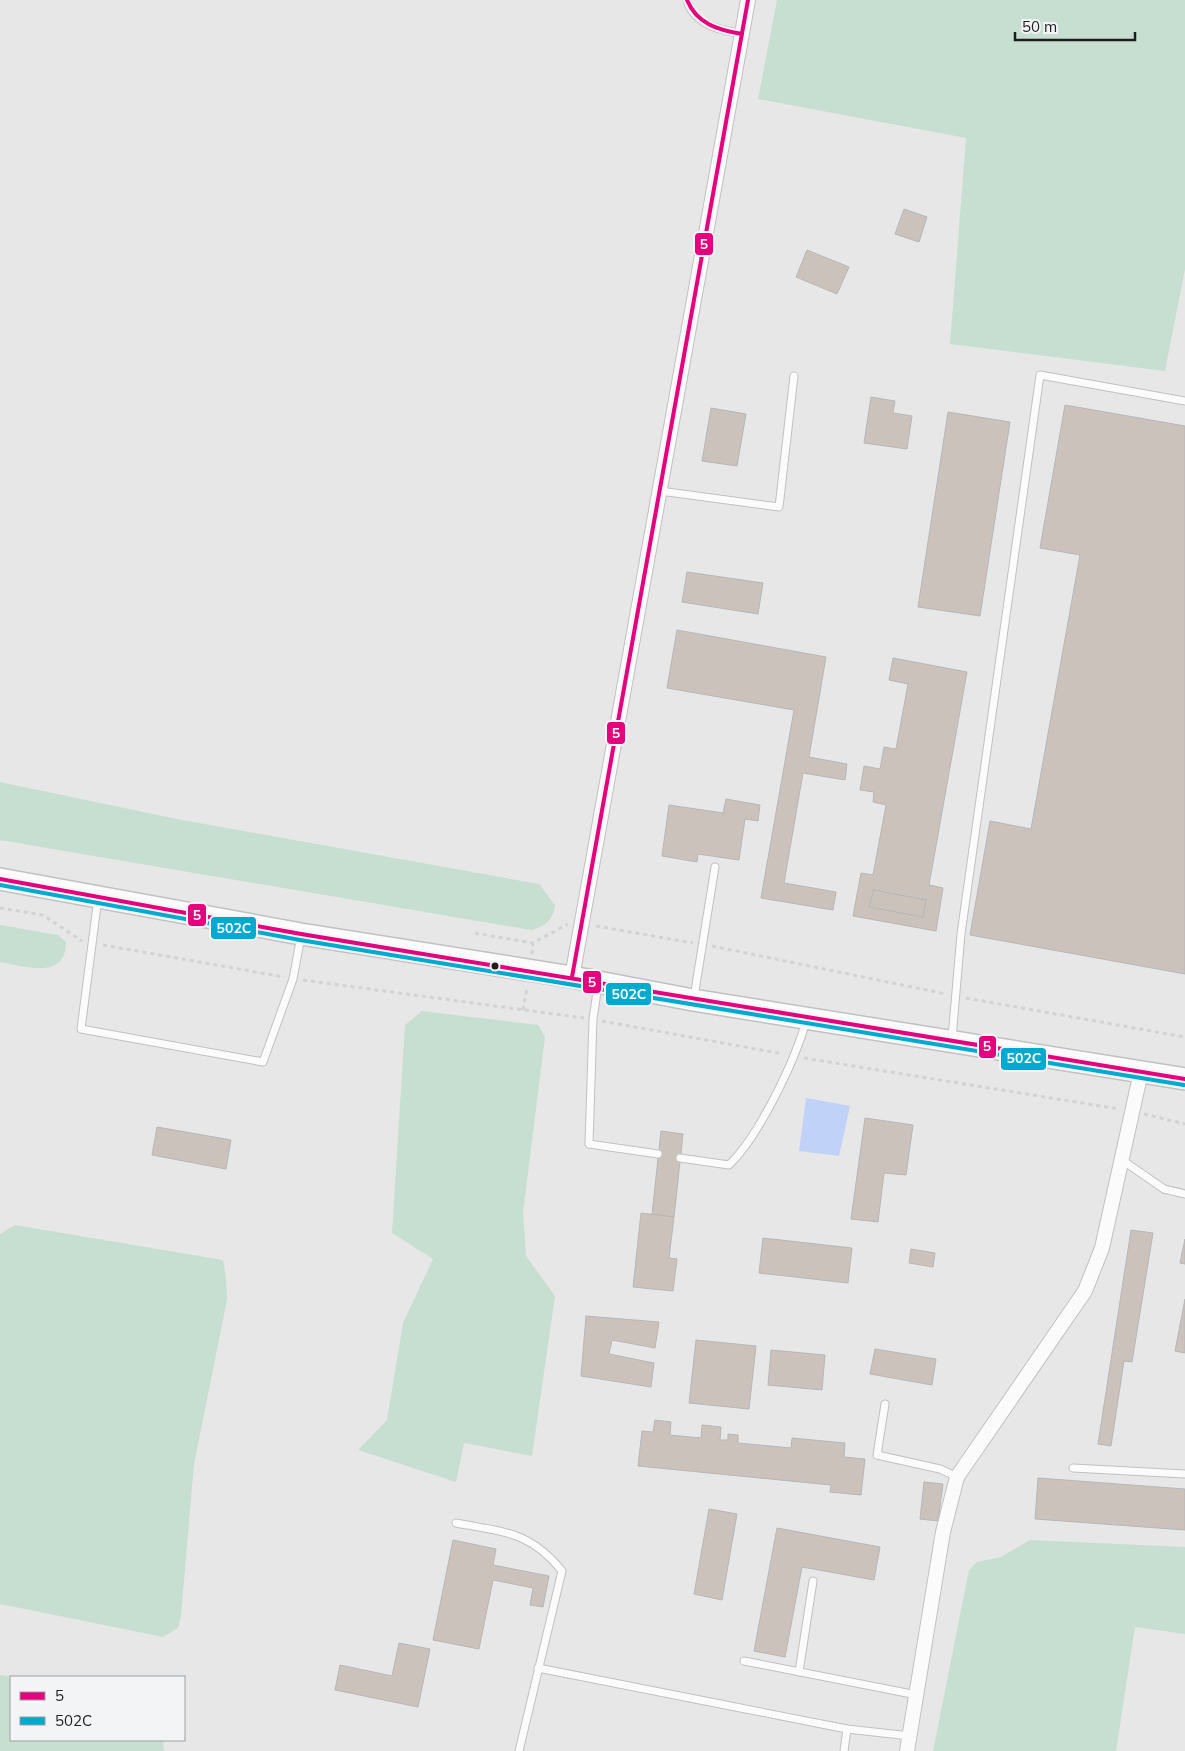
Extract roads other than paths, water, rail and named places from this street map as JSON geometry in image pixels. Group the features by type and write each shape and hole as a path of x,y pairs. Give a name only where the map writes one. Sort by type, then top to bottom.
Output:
{"main road":[{"path":"0,879 301,934 572,977 693,1000 1185,1079"}],"street":[{"path":"572,977 748,0"},
{"path":"908,1751 943,1532 957,1478 1084,1290 1102,1248 1141,1072"}],"lane":[{"path":"687,0 693,14 708,26 742,34"},
{"path":"951,1041 961,934 1040,375 1185,401"},
{"path":"660,491 779,507 794,376"},
{"path":"693,1000 715,867"},
{"path":"98,898 81,1029 263,1062 293,979 301,934"},
{"path":"599,982 594,1019 589,1144 658,1154"},
{"path":"680,1158 729,1165 744,1150 795,1056 807,1018"},
{"path":"1122,1160 1164,1190 1185,1194"},
{"path":"885,1404 877,1455 940,1469 957,1478"},
{"path":"1073,1468 1185,1474"},
{"path":"456,1523 515,1535 538,1545 562,1572 560,1589 518,1751"},
{"path":"799,1672 813,1581"},
{"path":"744,1661 917,1695"},
{"path":"538,1668 847,1729 910,1736"},
{"path":"844,1751 847,1729"}],"water":[{"path":"806,1098 850,1106 839,1156 799,1151"}]}
